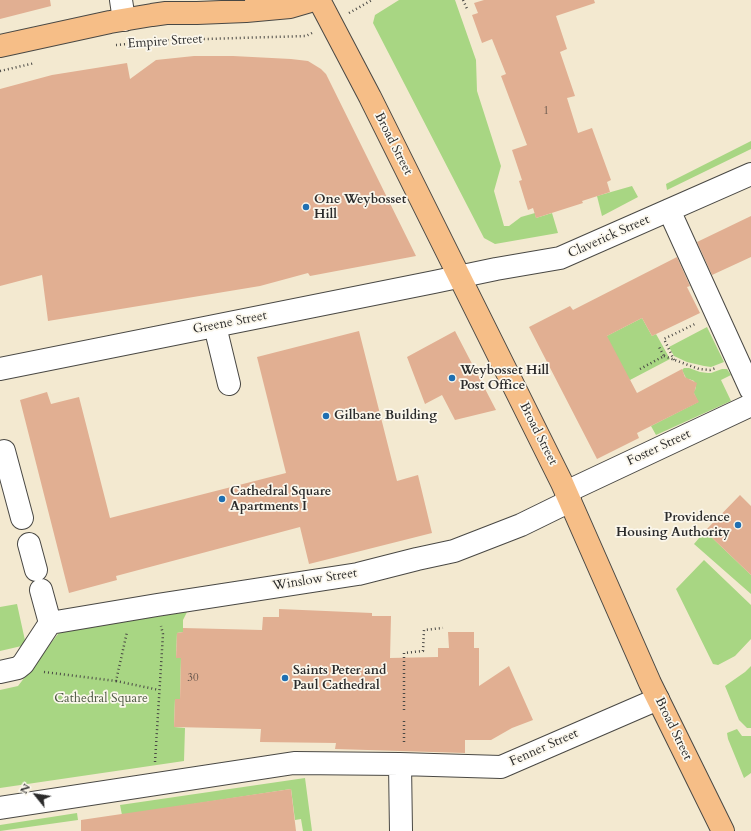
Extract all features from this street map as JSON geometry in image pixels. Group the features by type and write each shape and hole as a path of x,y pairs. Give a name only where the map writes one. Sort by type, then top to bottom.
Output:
{"main road":[{"name":"Empire Street","path":"0,46 122,10 166,13 232,12 290,7 314,0"},
{"name":"Broad Street","path":"319,0 370,97 568,496 658,699 724,831"}],"street":[{"name":"Claverick Street","path":"459,277 560,258 751,174"},
{"path":"669,210 751,390"},
{"name":"Greene Street","path":"0,369 459,277"},
{"path":"215,326 230,384"},
{"name":"Foster Street","path":"568,496 751,404"},
{"path":"4,451 22,518"},
{"name":"Winslow Street","path":"50,623 358,574 454,551 521,525 568,496"},
{"path":"9,670 23,664 50,623 29,544"},
{"name":"Fenner Street","path":"402,755 501,767 658,699"},
{"path":"0,808 294,763 402,755 401,831"}],"path":[{"path":"463,0 468,11"},
{"name":"Empire Street","path":"114,46 171,40 306,36 330,23"},
{"path":"0,71 36,63"},
{"path":"674,360 664,339 698,323"},
{"path":"658,345 664,356 674,360 705,370 721,367"},
{"path":"640,369 664,356"},
{"path":"116,681 126,635 129,628"},
{"path":"404,710 404,653 423,651 424,630 443,628"},
{"path":"154,769 163,634"},
{"path":"9,670 116,681 160,690"},
{"path":"402,755 404,720"}],"green space":[{"path":"399,0 455,0 476,60 477,91 501,166 494,191 504,226 509,226 521,217 535,213 536,218 552,213 558,233 495,244 484,238 373,23 375,15"},
{"path":"751,141 751,149 667,190 666,184"},
{"path":"632,186 638,197 602,216 597,196"},
{"path":"642,318 652,336 656,334 670,359 630,380 591,344"},
{"path":"707,327 724,362 711,367 687,362 674,356 669,347"},
{"path":"684,368 708,373 727,369 731,375 721,380 731,401 656,435 651,426 698,402 693,391 695,390 696,386 694,381 689,379 687,380 682,370"},
{"path":"705,531 751,575 751,594 694,544"},
{"path":"704,560 751,605 751,639 735,656 718,665 713,664 676,589"},
{"path":"17,604 26,645 0,651 0,607"},
{"name":"Cathedral Square","path":"187,612 183,620 183,632 177,633 176,658 181,658 180,699 175,699 174,727 185,728 184,761 0,788 0,690 18,686 61,630"},
{"path":"751,666 751,728 747,728 739,720 725,686"},
{"path":"737,729 742,736 751,736 751,773 744,778 727,733"},
{"path":"305,778 312,831 303,831 301,819 295,820 291,789 122,815 120,805"},
{"path":"77,813 78,820 0,831 0,825"}],"building":[{"path":"0,0 50,0 51,6 0,19"},
{"path":"484,0 594,0 595,3 556,16 567,49 560,52 575,96 567,98 578,133 592,128 611,180 607,182 610,192 582,201 583,203 536,218 533,208 528,210 519,181 522,180 512,150 527,145 501,76 506,74 492,39 482,43 472,15 478,13 474,3"},
{"path":"194,56 233,56 291,59 308,61 321,69 326,74 416,256 310,276 308,273 260,286 48,321 42,275 0,286 0,89 52,75 127,63 130,79 156,60"},
{"path":"751,216 751,257 712,275 697,242"},
{"path":"677,257 690,286 687,287 700,313 652,336 642,318 607,336 637,393 682,369 685,377 697,383 694,393 699,402 637,433 639,438 597,459 529,327 570,306 573,310"},
{"path":"359,331 397,481 418,475 432,533 309,564 300,527 116,576 117,580 69,593 20,400 47,392 51,404 79,397 110,518 286,473 257,357"},
{"path":"455,331 496,410 455,420 442,395 425,404 407,357"},
{"path":"740,495 751,506 751,575 705,531"},
{"name":"Saints Peter and Paul Cathedral","path":"279,609 372,613 372,616 391,616 390,658 438,657 438,648 449,648 448,632 474,632 474,648 479,648 479,686 509,666 533,720 512,728 491,740 465,740 465,753 335,749 336,743 260,742 261,729 174,727 175,699 180,699 181,658 176,658 177,633 183,632 183,628 262,630 263,617 279,617"},
{"path":"291,789 296,831 81,831 81,820"}],"place":[{"name":"One Weybosset Hill","path":"306,207"},
{"name":"Weybosset Hill Post Office","path":"452,378"},
{"name":"Gilbane Building","path":"326,416"},
{"name":"Cathedral Square Apartments I","path":"222,499"},
{"name":"Providence Housing Authority","path":"738,525"},
{"name":"Saints Peter and Paul Cathedral","path":"285,678"}]}
